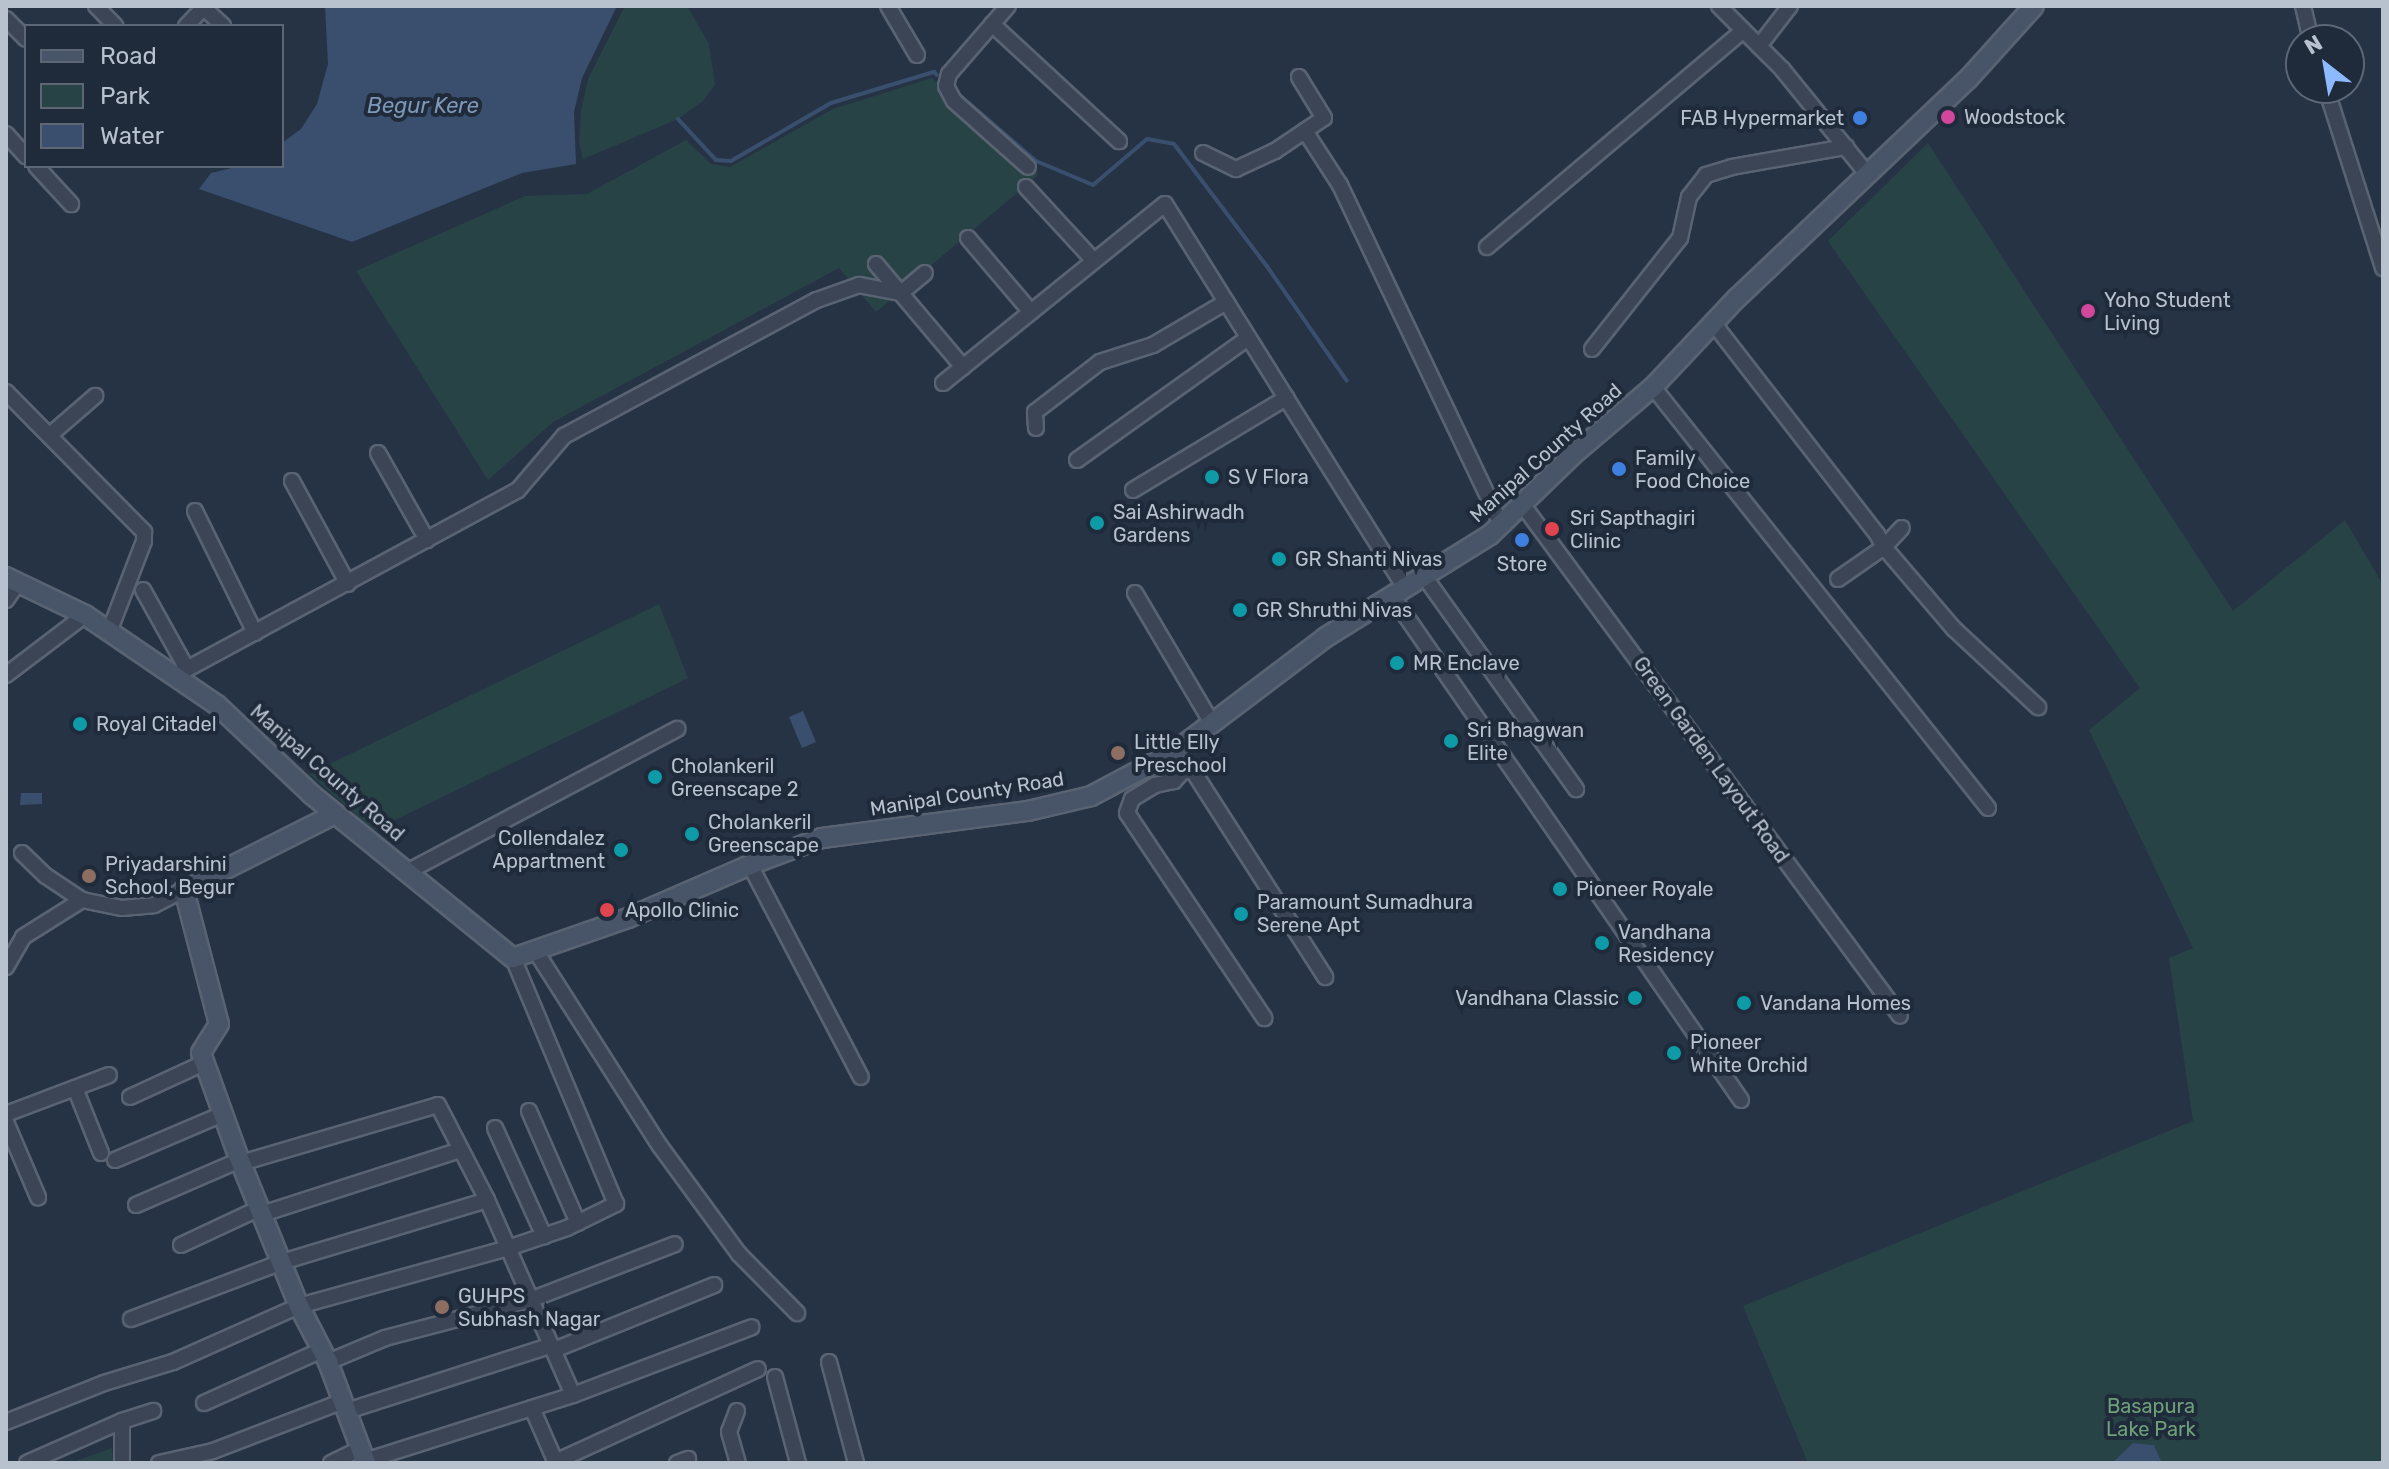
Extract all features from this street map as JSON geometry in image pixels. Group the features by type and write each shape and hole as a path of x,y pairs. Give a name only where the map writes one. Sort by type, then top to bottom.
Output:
{"main road":[{"name":"Manipal County Road","path":"12,580 85,615 180,673 335,814 513,958 628,918 750,865 822,838 1028,811 1091,796 1161,761 1326,637 1490,535 1653,387 1968,79 2034,6"},
{"path":"335,814 184,890 219,1024 201,1053 204,1063 240,1162 299,1306 325,1356 364,1458"}],"street":[{"path":"96,6 113,24"},
{"path":"888,6 917,55"},
{"path":"1008,6 949,74 946,86 954,101 1028,167"},
{"path":"1719,6 1782,69 1868,175"},
{"path":"1759,46 1790,6"},
{"path":"188,24 205,7 221,24"},
{"path":"6,19 24,37"},
{"path":"992,24 1119,141"},
{"path":"1487,247 1743,31"},
{"path":"1203,153 1236,169 1275,151 1324,118 1299,77"},
{"path":"2331,104 2383,268"},
{"path":"1305,131 1340,185 1501,524"},
{"path":"6,134 24,154"},
{"path":"1592,349 1680,238 1689,197 1706,175 1732,167 1846,147"},
{"path":"38,168 71,204"},
{"path":"1026,187 1094,261"},
{"path":"943,383 1165,204 1286,398 1398,592 1741,1100"},
{"path":"968,238 1031,312"},
{"path":"876,264 963,367"},
{"path":"901,293 925,273"},
{"path":"143,590 180,673 518,490 564,436 817,300 859,285 901,293"},
{"path":"1036,428 1035,412 1100,362 1153,345 1182,325 1226,302"},
{"path":"1714,324 1884,547 1954,629 2038,707"},
{"path":"1077,460 1248,338"},
{"path":"1653,387 1988,808"},
{"path":"6,392 144,532 144,541 109,632"},
{"path":"50,435 95,396"},
{"path":"1133,490 1286,398"},
{"path":"378,453 427,540"},
{"path":"292,481 348,584"},
{"name":"Green Garden Layout Road","path":"1522,504 1900,1016"},
{"path":"195,511 255,633"},
{"path":"1838,579 1884,547 1902,528"},
{"path":"1424,576 1576,789"},
{"path":"6,600 12,580"},
{"path":"1135,593 1212,723"},
{"path":"6,675 85,615"},
{"path":"407,872 677,729"},
{"path":"1161,761 1174,781"},
{"path":"1264,1018 1127,813 1132,799 1155,785 1174,781 1183,771 1193,771 1325,977"},
{"path":"22,853 46,876 82,900 122,908 154,905 184,890"},
{"path":"750,865 861,1077"},
{"path":"6,967 11,964 23,937 82,900"},
{"path":"535,950 660,1146 739,1254 797,1313"},
{"path":"6,1422 104,1383 173,1362 299,1306 508,1248 578,1223 616,1204 513,958"},
{"path":"130,1097 204,1063"},
{"path":"6,1114 109,1075"},
{"path":"75,1088 101,1153"},
{"path":"136,1205 240,1162 438,1105 487,1200 573,1395"},
{"path":"529,1111 578,1223"},
{"path":"115,1160 223,1114"},
{"path":"6,1122 38,1197"},
{"path":"495,1128 544,1236"},
{"path":"181,1245 261,1211 460,1150"},
{"path":"131,1319 282,1262 487,1200"},
{"path":"204,1403 325,1356 530,1300 675,1244"},
{"path":"159,1463 213,1451 345,1406 553,1347 714,1285"},
{"path":"331,1463 364,1458 573,1395 752,1327"},
{"path":"829,1362 856,1463"},
{"path":"532,1408 552,1461 758,1369"},
{"path":"775,1377 798,1463"},
{"path":"27,1463 122,1421 153,1411"},
{"path":"737,1411 729,1432 738,1463"},
{"path":"122,1421 122,1463"}],"green space":[{"path":"625,6 687,6 709,44 715,85 703,101 678,119 583,159 579,142 581,111 588,79"},
{"path":"932,78 1038,175 876,312 839,268 553,422 488,480 356,271 525,196 587,194 686,140 711,164 730,167 833,109"},
{"name":"Basapura Lake Park","path":"1928,143 2233,611 2345,520 2383,585 2383,1463 2162,1463 2154,1445 2133,1443 2112,1463 1808,1463 1743,1306 2193,1121 2169,958 2193,948 2089,730 2140,688 1828,241"},
{"path":"659,604 688,678 674,685 374,830 309,774"},
{"path":"112,1448 113,1463 70,1463"}],"water":[{"name":"Begur Kere","path":"325,6 617,6 582,78 574,112 576,164 522,173 352,242 199,189 211,173 232,168 284,168 284,142 301,129 317,104 328,64"},
{"path":"803,711 816,742 802,748 789,717"},
{"path":"21,793 42,793 42,804 20,805"},
{"path":"2133,1443 2154,1445 2162,1463 2112,1463"}],"waterway":[{"path":"678,119 716,160 731,161 831,103 934,72 937,75"},
{"path":"956,92 1036,161 1093,185 1147,139 1174,144 1266,265 1347,381"}],"place":[{"name":"Woodstock","path":"1948,117"},
{"name":"FAB Hypermarket","path":"1860,118"},
{"name":"Yoho Student Living","path":"2088,311"},
{"name":"Family Food Choice","path":"1619,469"},
{"name":"S V Flora","path":"1212,477"},
{"name":"Sai Ashirwadh Gardens","path":"1097,523"},
{"name":"Sri Sapthagiri Clinic","path":"1552,529"},
{"name":"Store","path":"1522,540"},
{"name":"GR Shanti Nivas","path":"1279,559"},
{"name":"GR Shruthi Nivas","path":"1240,610"},
{"name":"MR Enclave","path":"1397,663"},
{"name":"Royal Citadel","path":"80,724"},
{"name":"Sri Bhagwan Elite","path":"1451,741"},
{"name":"Little Elly Preschool","path":"1118,753"},
{"name":"Cholankeril Greenscape 2","path":"655,777"},
{"name":"Cholankeril Greenscape","path":"692,834"},
{"name":"Collendalez Appartment","path":"621,850"},
{"name":"Priyadarshini School, Begur","path":"89,876"},
{"name":"Pioneer Royale","path":"1560,889"},
{"name":"Apollo Clinic","path":"607,910"},
{"name":"Paramount Sumadhura Serene Apt","path":"1241,914"},
{"name":"Vandhana Residency","path":"1602,943"},
{"name":"Vandhana Classic","path":"1635,998"},
{"name":"Vandana Homes","path":"1744,1003"},
{"name":"Pioneer White Orchid","path":"1674,1053"},
{"name":"GUHPS Subhash Nagar","path":"442,1307"}]}
